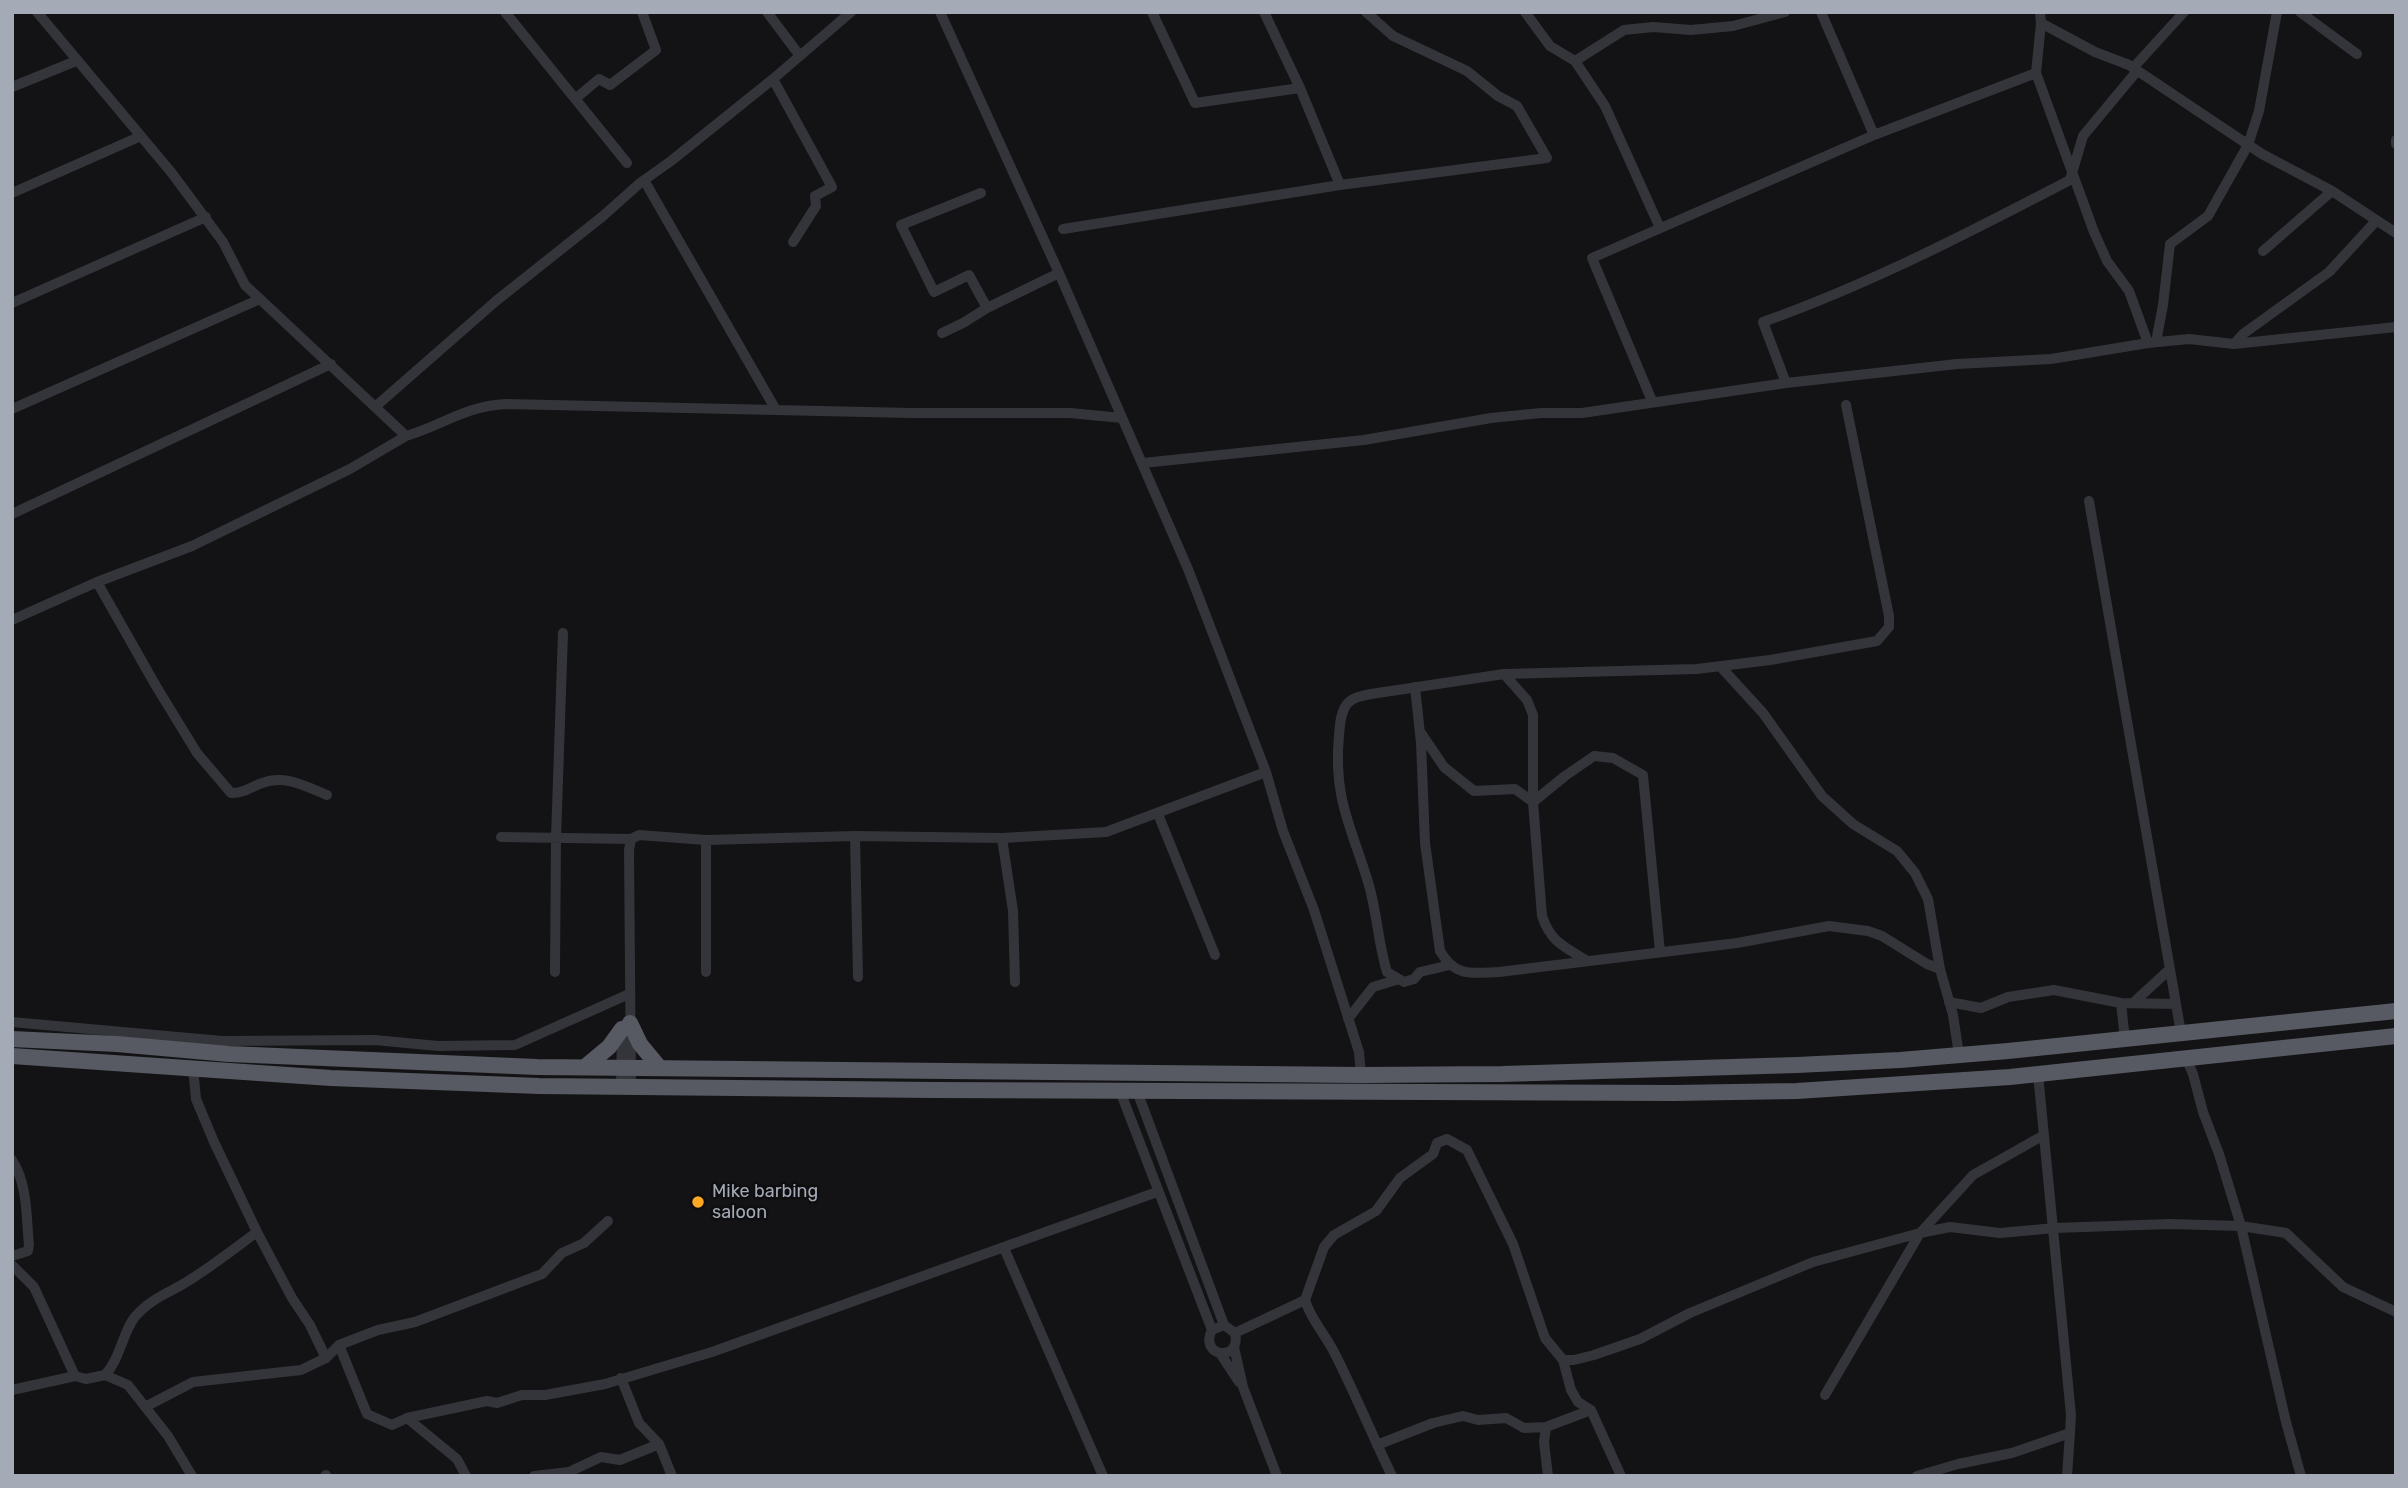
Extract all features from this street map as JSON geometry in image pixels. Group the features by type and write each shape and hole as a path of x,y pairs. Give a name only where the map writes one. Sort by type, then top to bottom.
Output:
{"highway":[{"path":"12,1039 117,1044 229,1054 446,1064 1361,1075 1503,1074 1797,1065 1959,1055 2396,1011"},
{"path":"585,1067 609,1047 626,1026 659,1067"},
{"path":"12,1056 443,1083 1119,1091 1756,1091 1902,1085 2038,1074 2396,1036"},
{"path":"2121,1066 2122,1040"}],"street":[{"path":"37,12 206,217 223,242 245,285 406,436"},
{"path":"505,12 627,163"},
{"path":"575,99 599,79 610,86 656,50 642,12"},
{"path":"767,12 800,56"},
{"path":"375,407 496,301 773,79 851,12"},
{"path":"940,12 1059,274 1188,569 1266,772 1283,831 1314,910 1359,1052 1361,1075"},
{"path":"1152,12 1195,103 1300,88"},
{"path":"1264,12 1300,88 1340,185"},
{"path":"1063,229 1340,185 1547,158 1517,106 1498,96 1467,71 1393,36 1366,12"},
{"path":"1525,12 1550,46 1575,61 1605,106 1660,228"},
{"path":"1575,61 1624,30 1653,27 1691,30 1733,26 1785,12"},
{"path":"1821,12 1874,135"},
{"path":"1786,383 1763,322 1809,306 1932,252 2070,180 2084,136 2184,12"},
{"path":"2152,342 2163,305 2170,244 2208,216 2248,145 2259,111 2277,12"},
{"path":"2300,12 2357,54"},
{"path":"2152,342 2129,291 2107,261 2094,232 2036,73 2041,18 2095,52 2135,70 2248,145 2332,191 2396,233"},
{"path":"12,87 76,61"},
{"path":"1651,401 1592,258 1874,135 2036,73"},
{"path":"773,79 832,187 815,196 816,206 793,242"},
{"path":"12,194 141,136"},
{"path":"644,180 776,410"},
{"path":"2263,251 2332,191"},
{"path":"981,193 901,226 934,292 969,275 987,308"},
{"path":"12,303 206,217"},
{"path":"2234,344 2243,334 2329,272 2376,221"},
{"path":"942,333 1059,274"},
{"path":"12,409 260,299"},
{"path":"1143,463 1364,440 1491,418 1541,413 1583,413 1786,383 1957,364 2051,359 2152,342 2189,339 2234,344 2396,327"},
{"path":"12,514 331,364"},
{"path":"12,620 97,582 192,546 350,469 406,436 463,411 484,405 551,403 716,410 911,413 1070,412 1122,418"},
{"path":"1450,965 1420,972 1414,979 1404,982 1387,972 1369,883 1341,804 1338,749 1340,722 1347,703 1355,697 1504,674 1686,670 1877,641 1889,627 1889,616 1846,405"},
{"path":"2089,501 2181,1033"},
{"path":"97,582 197,753 231,793 238,794 268,781 280,780 327,795"},
{"path":"555,972 556,838 563,633"},
{"path":"1720,666 1763,713 1822,796 1853,824 1897,851 1915,873 1928,899 1959,1055"},
{"path":"1504,674 1527,700 1533,715 1533,802 1542,916 1547,930 1556,942 1586,960"},
{"path":"1415,687 1420,731 1425,844 1440,951 1450,965 1463,973 1499,972 1737,943 1821,927 1868,931 1882,936 1940,969"},
{"path":"1420,731 1444,767 1474,791 1515,789 1533,802"},
{"path":"1533,802 1594,756 1613,758 1643,775 1660,952"},
{"path":"501,837 631,839 639,835 706,840 855,836 1002,838 1106,832 1266,772"},
{"path":"1158,814 1214,955"},
{"path":"855,836 858,977"},
{"path":"1002,838 1013,911 1015,982"},
{"path":"626,1085 631,839"},
{"path":"706,840 706,972"},
{"path":"2133,1003 2170,969"},
{"path":"1348,1018 1373,987 1396,979"},
{"path":"1949,1002 1981,1008 2008,997 2054,990 2121,1003 2176,1004"},
{"path":"12,1022 222,1041 375,1040 438,1046 515,1045 629,998"},
{"path":"2121,1003 2122,1040"},
{"path":"2186,1058 2241,1226 2301,1476"},
{"path":"193,1068 196,1099 202,1116 257,1232 326,1358"},
{"path":"2038,1074 2071,1415 2067,1476"},
{"path":"1119,1091 1212,1330"},
{"path":"1137,1091 1224,1325 1235,1333 1234,1347 1230,1352 1220,1353 1213,1350 1209,1344 1209,1336 1212,1330 1224,1325"},
{"path":"1825,1395 1920,1233 1973,1175 2044,1135"},
{"path":"1392,1476 1349,1380 1327,1337 1310,1316 1305,1300 1324,1247 1334,1235 1376,1211 1400,1178 1433,1153 1437,1143 1447,1139 1467,1150 1513,1244 1545,1338 1563,1360 1577,1402 1591,1410 1621,1476"},
{"path":"12,1161 21,1173 29,1245 28,1251 12,1256"},
{"path":"339,1345 367,1414 392,1424 407,1418 487,1401 497,1404 522,1395 545,1395 605,1384 712,1352 1157,1192"},
{"path":"145,1407 193,1382 301,1370 326,1358 339,1345 378,1330 415,1322 542,1274 562,1253 584,1243 608,1222"},
{"path":"1563,1360 1594,1355 1640,1339 1690,1313 1813,1262 1950,1227 2000,1233 2053,1228 2169,1224 2241,1226 2286,1233 2343,1287 2396,1311"},
{"path":"12,1390 75,1377 86,1379 105,1374 114,1365 129,1326 147,1305 257,1232"},
{"path":"1004,1248 1103,1476"},
{"path":"12,1265 34,1287 75,1377"},
{"path":"1235,1333 1305,1300"},
{"path":"1234,1347 1242,1387 1277,1476"},
{"path":"1220,1353 1242,1387"},
{"path":"105,1374 128,1385 167,1436 192,1476"},
{"path":"621,1378 639,1423 659,1444 672,1476"},
{"path":"1377,1445 1433,1423 1463,1416 1478,1420 1506,1418 1524,1428 1546,1427 1591,1410"},
{"path":"407,1418 457,1460 466,1476"},
{"path":"1546,1427 1544,1442 1548,1476"},
{"path":"1917,1476 2012,1453 2070,1433"},
{"path":"534,1476 569,1472 601,1457 620,1460 659,1444"},
{"path":"1958,1464 1965,1476"}],"place":[{"name":"Mike barbing saloon","path":"698,1202"}]}
